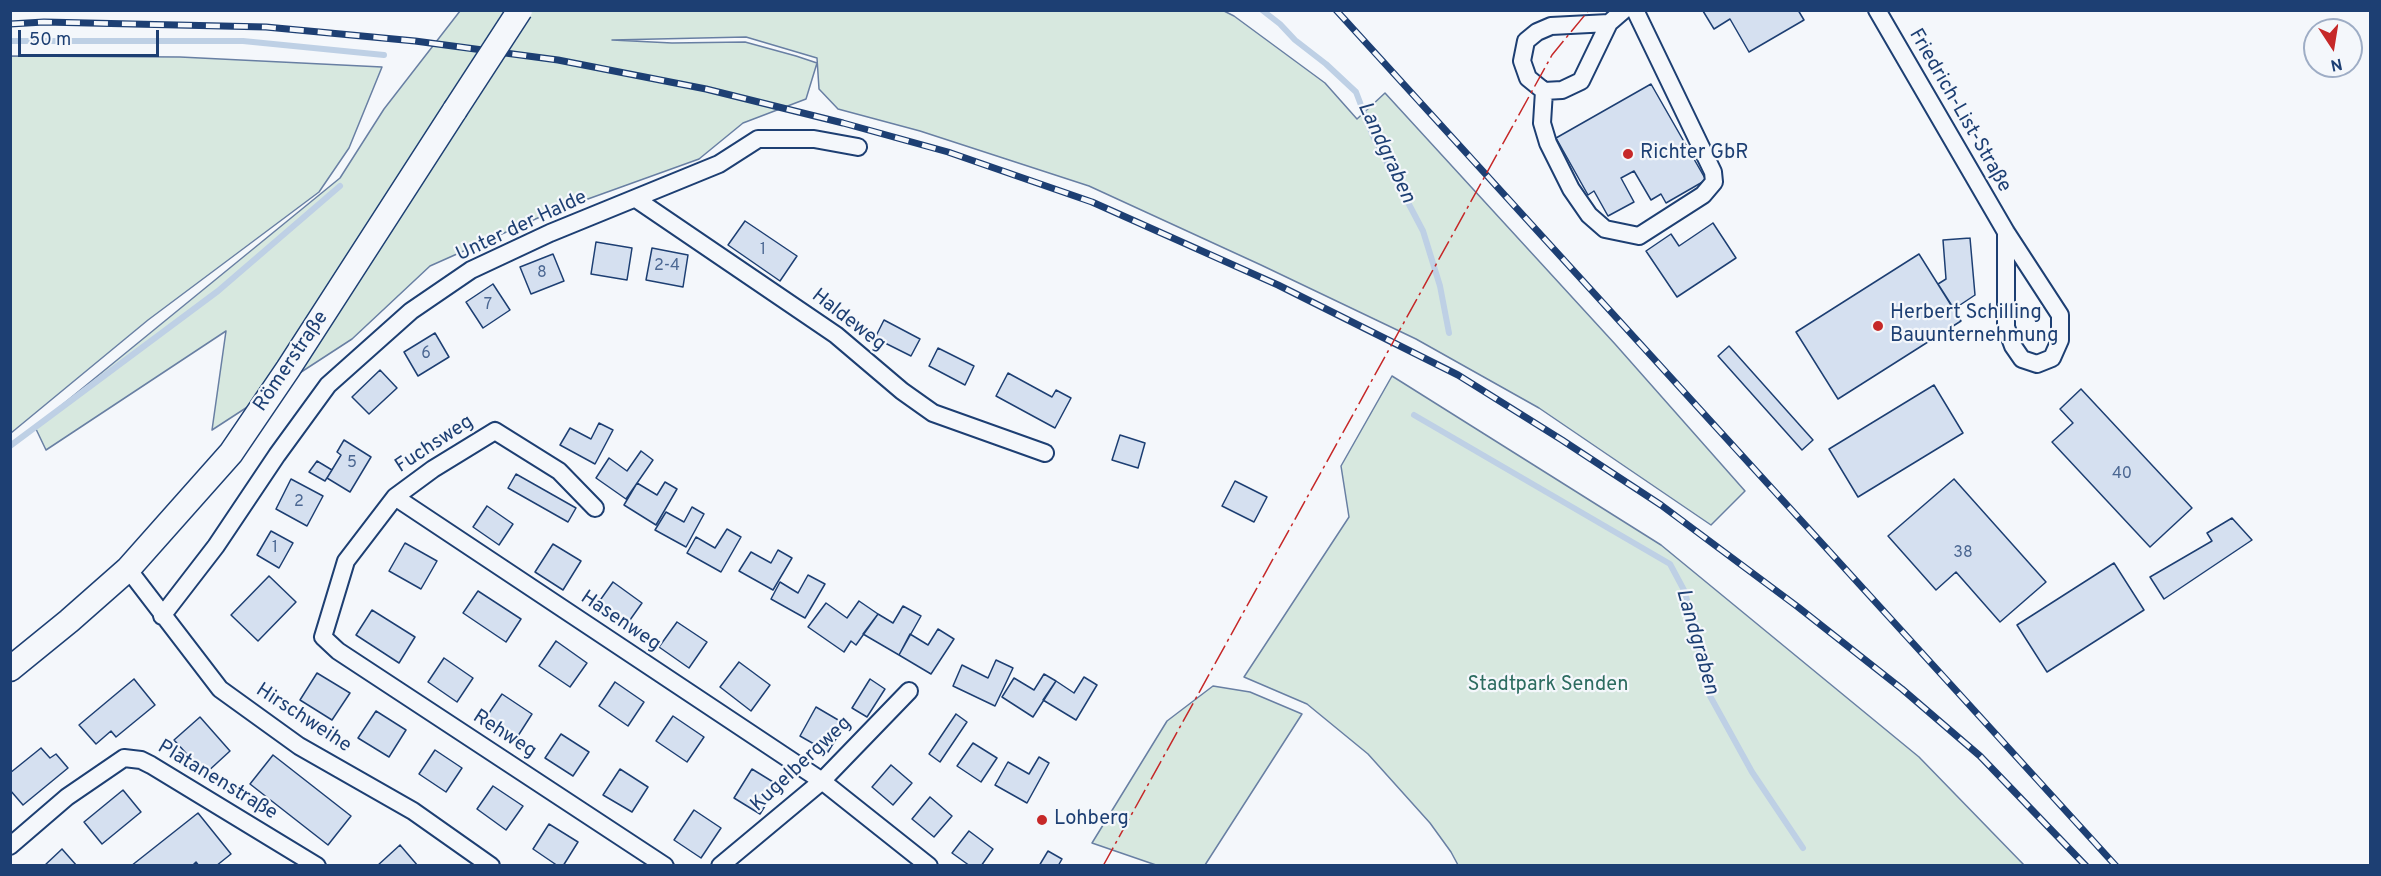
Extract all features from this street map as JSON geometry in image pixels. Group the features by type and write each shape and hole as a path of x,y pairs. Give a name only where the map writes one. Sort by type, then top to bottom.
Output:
{"main road":[{"name":"Römerstraße","path":"10,669 128,569 231,453 288,369 520,10"}],"street":[{"path":"1609,23 1551,26 1537,32 1526,41 1522,61 1528,78 1544,91 1562,90 1581,81 1609,23 1624,10"},
{"path":"1544,91 1542,123 1548,143 1571,189 1589,215 1605,229 1639,236 1703,195 1714,182 1713,172 1635,10"},
{"name":"Friedrich-List-Straße","path":"1876,10 2006,232 2060,315 2060,340 2052,358 2037,364 2022,359 2013,346 2006,327 2006,232"},
{"name":"Unter der Halde","path":"162,616 216,546 277,455 328,385 411,310 471,270 550,233 719,164 758,139 814,139 858,147"},
{"name":"Haldeweg","path":"636,199 836,334 902,391 933,413 1045,453"},
{"name":"Fuchsweg","path":"323,637 346,561 395,497 433,469 495,431 559,471 596,508"},
{"name":"Hasenweg","path":"395,497 822,781 929,866"},
{"name":"Hirschweihe","path":"128,569 162,616 220,688 299,746 413,811 491,866"},
{"name":"Rehweg","path":"323,637 338,651 665,866"},
{"name":"Kugelbergweg","path":"720,866 822,781 909,691"},
{"name":"Platanenstraße","path":"10,846 67,797 124,758 141,760 151,765 317,866"}],"green space":[{"path":"1222,10 1234,16 1325,83 1357,119 1385,93 1615,344 1745,491 1711,525 1539,408 1416,339 1089,186 920,131 838,109 819,89 817,58 746,37 612,40 672,43 745,42 796,56 817,63 806,99 743,123 699,159 549,213 430,266 352,339 212,430 226,331 46,450 35,427 340,178 384,109 460,11"},
{"path":"11,56 180,57 382,67 349,148 319,192 148,320 11,433"},
{"name":"Stadtpark Senden","path":"1392,376 1661,545 1919,757 2024,865 1458,865 1430,823 1368,754 1307,704 1244,677 1349,517 1341,466"},
{"path":"1213,686 1250,692 1302,714 1205,865 1156,865 1092,843 1167,721"}],"building":[{"path":"1798,10 1804,20 1749,52 1730,19 1714,29 1703,11"},
{"name":"Richter GbR","path":"1651,84 1706,180 1666,203 1661,194 1651,200 1634,171 1621,178 1634,202 1608,216 1594,191 1588,195 1556,138"},
{"path":"745,221 797,256 780,281 728,245"},
{"path":"1713,223 1736,258 1677,297 1646,251 1671,234 1679,246"},
{"path":"1970,238 1975,295 1954,309 1938,284 1946,279 1943,240"},
{"path":"596,242 632,248 627,280 591,274"},
{"path":"652,248 688,255 683,287 646,280"},
{"path":"553,254 564,281 531,294 520,267"},
{"name":"Herbert Schilling Bauunternehmung","path":"1919,254 1961,321 1838,399 1796,332"},
{"path":"493,284 510,310 483,328 466,302"},
{"path":"884,320 920,339 911,356 875,338"},
{"path":"435,333 449,357 418,376 404,352"},
{"path":"1729,346 1813,440 1802,450 1718,356"},
{"path":"938,348 974,366 965,385 929,366"},
{"path":"380,370 397,388 369,414 352,397"},
{"path":"1008,373 1052,397 1056,390 1071,398 1055,428 996,396"},
{"path":"1934,385 1963,433 1858,497 1829,449"},
{"path":"2081,389 2192,508 2150,547 2052,442 2073,423 2060,409"},
{"path":"599,423 613,430 595,464 560,445 570,428 591,439"},
{"path":"1120,435 1145,443 1138,468 1112,460"},
{"path":"344,440 371,457 350,492 327,478 341,455 337,452"},
{"path":"641,451 653,460 626,499 596,478 609,458 627,471"},
{"path":"317,461 332,470 325,481 309,472"},
{"path":"516,474 576,508 568,522 508,488"},
{"path":"291,479 323,496 307,526 276,509"},
{"path":"1954,479 2046,582 2000,622 1956,572 1936,590 1888,536"},
{"path":"1235,481 1267,497 1254,522 1222,506"},
{"path":"665,482 677,489 656,525 624,505 637,483 657,495"},
{"path":"487,506 513,524 499,545 473,527"},
{"path":"692,507 704,514 686,547 655,530 666,512 684,522"},
{"path":"2232,518 2252,540 2164,599 2150,577 2212,541 2207,533"},
{"path":"727,529 741,537 721,572 687,553 696,537 715,548"},
{"path":"271,531 293,543 279,568 257,555"},
{"path":"405,543 437,561 421,589 389,571"},
{"path":"553,544 581,561 563,590 535,572"},
{"path":"778,550 792,558 773,590 739,571 751,552 771,563"},
{"path":"2114,563 2144,610 2047,672 2017,625"},
{"path":"808,575 825,584 805,618 771,599 780,582 798,593"},
{"path":"269,576 296,602 258,641 231,615"},
{"path":"613,582 642,603 625,627 596,606"},
{"path":"478,591 521,619 506,642 463,613"},
{"path":"859,601 878,614 856,645 851,641 844,652 808,627 826,603 847,618"},
{"path":"903,606 921,616 899,655 863,634 878,614 893,623"},
{"path":"372,610 415,637 399,663 356,635"},
{"path":"677,622 707,642 689,668 659,647"},
{"path":"938,629 954,639 931,674 899,655 910,634 928,645"},
{"path":"556,641 587,663 570,687 539,666"},
{"path":"444,658 473,678 457,702 428,682"},
{"path":"996,660 1013,668 995,706 953,686 962,665 988,678"},
{"path":"739,662 770,685 751,711 720,687"},
{"path":"317,673 350,693 332,720 300,700"},
{"path":"1044,674 1056,681 1033,717 1002,697 1014,678 1034,690"},
{"path":"1084,677 1097,685 1076,720 1043,700 1056,681 1074,693"},
{"path":"134,679 155,705 116,737 111,731 96,744 79,725"},
{"path":"870,679 885,689 867,717 852,708"},
{"path":"615,682 644,702 628,726 599,706"},
{"path":"502,694 532,714 516,739 485,719"},
{"path":"816,707 845,724 828,752 800,736"},
{"path":"376,711 406,730 389,757 358,738"},
{"path":"956,714 967,722 940,762 929,754"},
{"path":"673,716 704,737 687,762 656,741"},
{"path":"200,717 230,751 205,774 174,740"},
{"path":"561,734 589,752 573,776 545,758"},
{"path":"973,743 997,758 981,782 957,766"},
{"path":"41,748 50,758 56,754 68,768 23,805 10,790 10,773"},
{"path":"435,750 462,768 446,792 419,774"},
{"path":"273,755 351,816 328,845 250,784"},
{"path":"1039,757 1049,763 1027,803 995,785 1008,762 1029,774"},
{"path":"891,765 912,783 893,805 872,787"},
{"path":"620,769 648,787 632,812 603,795"},
{"path":"752,769 778,785 760,814 734,798"},
{"path":"493,786 523,806 506,830 477,809"},
{"path":"123,790 141,812 102,844 84,822"},
{"path":"930,797 952,816 934,837 912,819"},
{"path":"694,810 721,828 701,858 674,840"},
{"path":"198,813 231,854 216,866 199,866 196,862 192,866 131,866"},
{"path":"549,824 578,842 563,866 558,866 533,849"},
{"path":"969,831 993,849 981,866 970,866 952,853"},
{"path":"400,845 418,866 377,866"},
{"path":"62,849 77,866 44,866"},
{"path":"1048,851 1062,859 1058,866 1039,866"}],"waterway":[{"name":"Landgraben","path":"1262,10 1356,92 1372,134 1423,231 1440,286 1449,333"},
{"path":"10,41 243,41 384,55"},
{"path":"10,446 218,291 340,186"},
{"name":"Landgraben","path":"1414,415 1670,564 1685,592 1710,696 1752,772 1803,848"}],"railway":[{"path":"1336,10 2116,866"},
{"path":"10,24 44,22 266,27 415,41 558,60 706,89 843,123 948,152 1092,202 1278,285 1458,375 1661,505 1798,607 1902,689 1980,756 2086,866"}],"power":[{"path":"1103,866 1552,55 1589,10"}],"place":[{"name":"Richter GbR","path":"1628,154"},
{"name":"Herbert Schilling Bauunternehmung","path":"1878,326"},
{"name":"Lohberg","path":"1042,820"}]}
